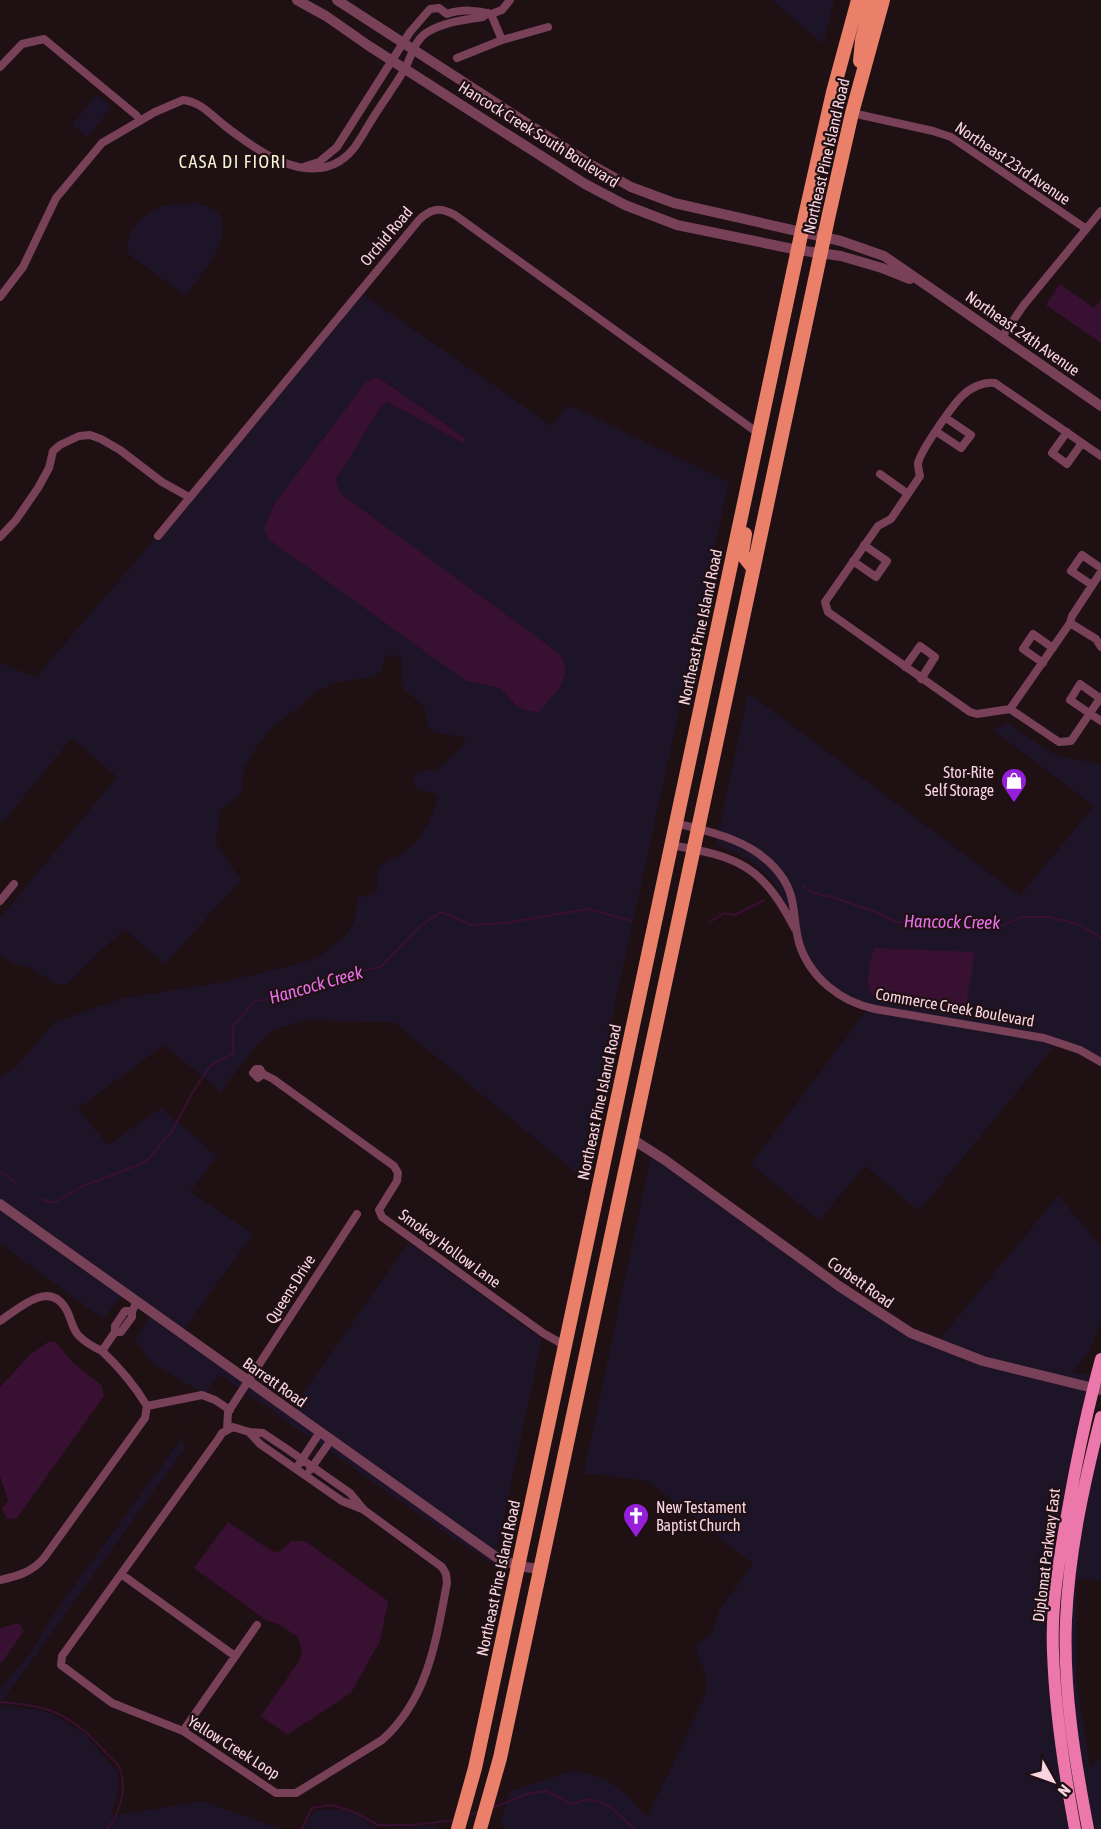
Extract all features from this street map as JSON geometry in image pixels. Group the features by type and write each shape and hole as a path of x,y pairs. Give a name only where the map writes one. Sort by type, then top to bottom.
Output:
{"main road":[{"name":"Northeast Pine Island Road","path":"458,1829 475,1768 801,233 832,98 858,0"},
{"path":"862,75 859,54 872,0"},
{"name":"Northeast Pine Island Road","path":"480,1829 489,1801 632,1139 823,238 852,113 883,0"},
{"name":"Northeast Pine Island Road","path":"753,568 742,554 742,546 771,407 769,382"},
{"name":"Diplomat Parkway East","path":"1075,1829 1057,1711 1053,1651 1056,1581 1075,1471 1097,1389 1101,1359"},
{"name":"Diplomat Parkway East","path":"1089,1829 1068,1693 1066,1620 1087,1478 1101,1417"},
{"path":"1056,1581 1070,1583"},
{"path":"1067,1781 1080,1779"}],"street":[{"name":"Hancock Creek South Boulevard","path":"337,0 590,164 631,187 683,206 823,238"},
{"path":"297,166 319,162 332,153 392,61 425,34 445,24 502,10 510,0"},
{"name":"Hancock Creek South Boulevard","path":"305,2 392,61 585,184 625,205 678,225 820,253"},
{"path":"0,297 23,267 48,214 62,191 102,143 140,120 176,102 190,100 201,105 224,125 253,145 284,162 317,169 336,164 349,155 360,142 405,69 410,32 430,9 439,8 447,14 455,11 484,10 490,13 502,40"},
{"path":"457,58 502,40 548,27"},
{"path":"0,67 22,44 44,39 140,120"},
{"name":"Northeast 23rd Avenue","path":"852,113 951,137 1085,228"},
{"name":"Orchid Road","path":"158,536 419,220 435,208 455,215 758,433"},
{"path":"1002,337 1023,306 1101,211"},
{"name":"Northeast 24th Avenue","path":"823,238 874,251 894,262 1101,406"},
{"name":"Northeast 24th Avenue","path":"820,253 841,256 882,268 927,285"},
{"path":"1101,456 995,383 982,383 963,394 924,451 918,464 920,476 891,519 878,526 825,602 825,608 836,618 970,712 977,714 1010,709 1059,742 1066,743 1071,741 1090,713 1101,698 1080,684 1070,700 1090,713 1101,721"},
{"path":"937,432 962,448 971,435 946,418"},
{"path":"1067,432 1052,453 1067,464 1082,443"},
{"path":"0,537 16,520 38,488 49,468 53,451 60,444 79,436 90,435 101,439 120,450 162,482 189,497"},
{"path":"880,474 908,494"},
{"path":"853,561 876,577 887,561 864,546"},
{"path":"1010,709 1070,623 1072,616 1092,585 1101,570 1082,555 1071,571 1092,585"},
{"path":"1070,623 1096,639 1101,646"},
{"path":"1043,663 1023,649 1033,634 1053,648"},
{"path":"905,668 920,646 935,657 921,679"},
{"name":"Commerce Creek Boulevard","path":"675,823 742,843 769,862 780,875 792,898 802,951 815,973 828,987 850,1001 875,1009 1044,1038 1080,1050 1101,1062"},
{"name":"Commerce Creek Boulevard","path":"671,844 730,858 758,875 777,896 798,935"},
{"path":"758,875 769,862"},
{"path":"0,901 14,884"},
{"name":"Smokey Hollow Lane","path":"263,1074 273,1078 393,1166 398,1173 397,1181 379,1210 382,1217 543,1333 564,1344"},
{"name":"Corbett Road","path":"632,1139 665,1160 871,1308 911,1333 983,1361 1097,1389"},
{"name":"Barrett Road","path":"0,1204 134,1306 248,1380 496,1557 518,1566 539,1569"},
{"name":"Queens Drive","path":"230,1410 357,1214"},
{"path":"0,1321 38,1296 50,1296 60,1300 66,1307 77,1334 87,1343 102,1351 147,1406 145,1419 44,1558 26,1573 0,1580"},
{"path":"102,1351 125,1311 134,1306"},
{"path":"147,1406 202,1395 215,1400 230,1410 227,1430 233,1427 263,1433 350,1493 364,1510"},
{"name":"Yellow Creek Loop","path":"227,1430 222,1433 62,1656 61,1665 112,1703 183,1731 263,1786 276,1792 296,1794 382,1740 393,1730 411,1703 427,1673 434,1653 447,1583 446,1574 442,1568 364,1510"},
{"path":"249,1432 260,1444 342,1501 364,1510"},
{"path":"296,1468 320,1432"},
{"path":"306,1475 331,1440"},
{"path":"269,1450 275,1441"},
{"path":"333,1494 339,1486"},
{"path":"121,1574 235,1656"},
{"path":"183,1731 257,1625"}],"shaded area":[{"path":"772,0 834,0 823,44"},
{"path":"96,95 111,107 88,137 72,125"},
{"path":"197,203 217,211 222,222 222,233 220,244 208,266 185,295 128,254 127,243 134,228 154,210 170,205"},
{"path":"1060,284 1094,308 1101,300 1101,343 1046,305"},
{"path":"357,290 552,426 568,405 729,482 578,1174 394,1022 305,1020 271,1031 253,1049 221,1092 164,1045 78,1109 108,1145 161,1108 217,1156 190,1192 253,1234 183,1330 0,1199 0,1078 16,1067 55,1022 121,999 224,982 305,962 331,948 347,934 355,920 357,898 373,894 378,888 377,877 381,865 409,849 431,818 437,796 414,786 413,777 424,771 436,771 461,748 466,740 429,729 424,707 405,690 401,678 402,660 392,654 385,657 382,668 376,676 328,684 328,687 316,691 299,708 274,725 259,744 244,767 242,792 220,811 216,843 241,880 165,964 124,929 67,984 56,984 29,967 14,964 0,955 0,918 117,777 72,738 2,823 0,822 0,663 36,677 161,532","holes":["373,378 382,379 465,438 391,402 383,404 336,479 340,493 560,654 566,669 560,685 548,699 528,711 513,704 500,688 466,681 268,539 270,513 274,504 365,383"]},
{"path":"373,378 381,379 465,438 464,442 388,402 381,407 336,479 340,493 560,654 566,669 561,686 539,712 517,707 500,688 466,681 268,539 264,529 274,504 365,383"},
{"path":"748,693 1020,896 1094,806 993,730 1008,723 1059,756 1101,766 1101,1065 1089,1057 1056,1044 919,1211 865,1166 819,1220 751,1164 866,1011 834,994 814,975 805,958 791,912 767,876 744,857 716,845"},
{"path":"874,948 975,952 965,1012 879,1000 871,993 868,983"},
{"path":"651,1155 909,1336 975,1361 1088,1391 1050,1605 1071,1829 506,1829 500,1824 509,1792 572,1771 606,1780 626,1794 646,1817 705,1693 707,1682 696,1646 712,1633 720,1609 753,1564 652,1484 641,1480 584,1473"},
{"path":"1058,1196 1101,1246 1101,1323 1089,1351 1073,1372 1092,1376 1090,1384 983,1357 938,1341"},
{"path":"0,1209 494,1561 493,1564 222,1376 218,1376 180,1428 205,1392 195,1389 152,1363 135,1340 150,1316 121,1296 103,1319 2,1245 0,1246"},
{"path":"409,1242 542,1339 496,1553 293,1408"},
{"path":"48,1342 56,1342 72,1362 102,1386 104,1396 17,1518 7,1519 2,1509 8,1500 0,1476 0,1387 30,1355"},
{"path":"180,1428 185,1448 1,1703 3,1706 39,1710 54,1715 84,1733 118,1773 119,1789 112,1812 114,1816 203,1801 280,1829 0,1829 0,1689 32,1651 53,1615 182,1438"},
{"path":"1101,1435 1101,1580 1076,1579 1076,1674 1090,1768 1101,1758 1101,1829 1092,1829 1074,1716 1070,1647 1073,1593 1085,1514"},
{"path":"228,1522 272,1551 279,1552 292,1541 305,1541 388,1601 380,1641 351,1693 287,1735 261,1716 299,1661 302,1651 298,1637 280,1625 266,1620 194,1568"},
{"path":"19,1623 24,1631 0,1665 0,1628"},
{"path":"332,1809 352,1811 377,1829 305,1829 314,1811"},
{"path":"437,1826 437,1829 377,1829"}],"waterway":[{"name":"Hancock Creek","path":"803,886 814,893 876,912 896,922 954,920 1001,926 1021,917 1048,917 1078,924 1101,938"},
{"name":"Hancock Creek","path":"710,922 724,913 735,915 764,900"},
{"name":"Hancock Creek","path":"41,1199 54,1203 81,1187 146,1162 173,1130 192,1093 211,1065 233,1054 233,1026 255,1001 286,997 316,988 335,976 381,967 419,927 441,912 472,925 505,923 588,909 632,921"},
{"name":"Hancock Creek","path":"0,1171 19,1185"},
{"path":"0,1702 41,1708 70,1720 84,1730 116,1763 122,1776 121,1800 116,1816 107,1829"},
{"path":"492,1808 527,1794 545,1791 571,1804 591,1799 608,1805 635,1829"},
{"path":"302,1829 312,1808 332,1805 354,1812 378,1825 414,1825 455,1820"},
{"path":"467,1816 478,1812"}],"place":[{"name":"Stor-Rite Self Storage","path":"1014,804"},
{"name":"New Testament Baptist Church","path":"636,1539"}],"district":[{"name":"CASA DI FIORI","path":"233,162"}]}
